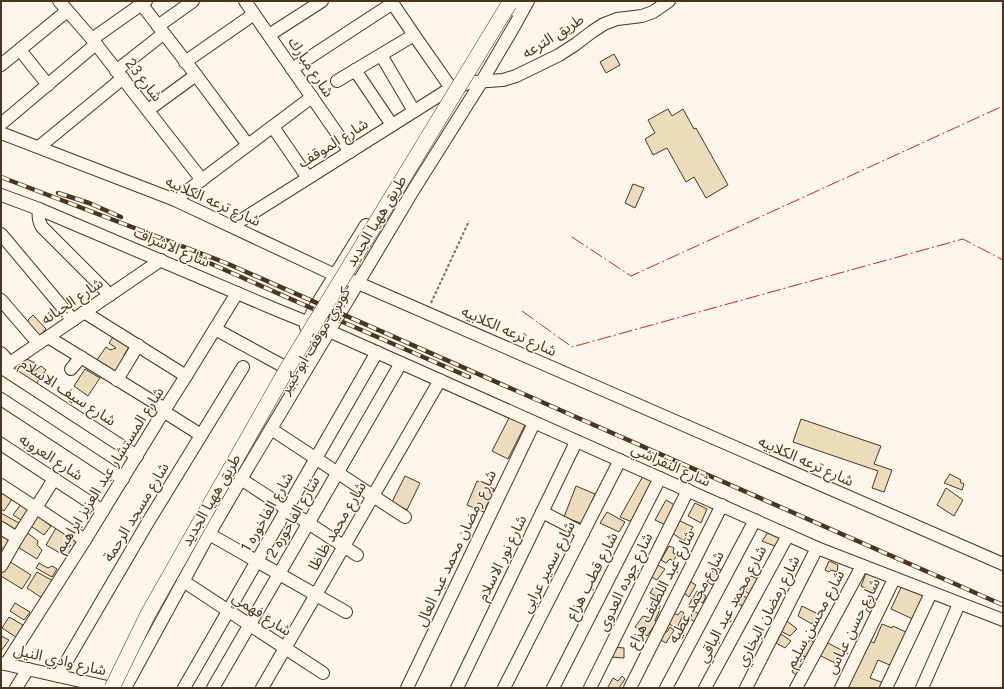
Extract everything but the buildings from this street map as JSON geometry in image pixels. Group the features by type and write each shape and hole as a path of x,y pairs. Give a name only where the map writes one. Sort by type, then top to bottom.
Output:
{"main road":[{"name":"كوبري موقف ابو كبير","path":"112,688 148,614 287,369 515,3"}],"street":[{"path":"39,147 120,74 160,30 193,1"},
{"name":"شارع مبارك","path":"245,1 350,152"},
{"path":"269,35 322,1"},
{"name":"طريق الترعه","path":"452,88 482,81 503,80 516,76 559,55 604,24 617,19 642,16 653,12 669,1"},
{"path":"1,124 48,84 94,41 142,2 160,30 196,75 248,145"},
{"path":"292,69 392,2 452,88"},
{"name":"طريق ههيا الجديد","path":"125,688 209,534 241,479 414,189 482,81 516,23 515,3"},
{"name":"طريق ههيا الجديد","path":"112,688 162,578 314,309 452,88 515,3"},
{"path":"1,65 20,50 66,5"},
{"name":"شارع 23","path":"66,5 202,180"},
{"path":"185,62 254,14"},
{"path":"337,81 414,35"},
{"path":"20,50 48,84"},
{"path":"381,55 414,111"},
{"path":"355,70 392,125"},
{"path":"148,110 196,75"},
{"name":"شارع الموقف","path":"232,226 452,88"},
{"path":"175,200 312,97"},
{"path":"273,127 308,178"},
{"name":"شارع ترعه الكلابيه","path":"1,133 175,200 335,275 358,283 1003,564"},
{"name":"شارع الاشراف","path":"1,195 39,208 329,331"},
{"path":"39,208 38,215 42,227 110,295"},
{"path":"1,234 73,320"},
{"name":"شارع الجبانه","path":"4,367 161,260"},
{"name":"شارع المستشار عبد العزيز ابراهيم","path":"4,664 85,540 237,293"},
{"path":"1,300 43,340 81,357 201,435"},
{"path":"84,312 186,376"},
{"path":"215,329 283,366"},
{"name":"شارع النقراشي","path":"329,331 817,548 1003,620"},
{"path":"117,380 138,345"},
{"name":"شارع الفاخوره 1","path":"184,688 377,352"},
{"name":"شارع سيف الاسلام","path":"1,353 4,367 136,456"},
{"path":"71,369 81,357"},
{"name":"شارع الفاخوره 2","path":"213,688 401,363"},
{"name":"شارع مسجد الرحمة","path":"63,681 148,522 243,367"},
{"name":"شارع محمد ظاظا","path":"262,688 440,380"},
{"path":"1,399 123,479"},
{"name":"شارع رمضان محمد عبد العال","path":"407,688 534,422"},
{"path":"271,429 405,517"},
{"name":"شارع نور الاسلام","path":"457,688 576,442"},
{"name":"شارع العروبه","path":"1,444 103,511"},
{"name":"شارع سمير عرابى","path":"504,688 620,460"},
{"name":"شارع قطب هزاع","path":"553,688 660,478"},
{"path":"1,566 54,479"},
{"path":"241,479 357,555"},
{"path":"1,485 85,540"},
{"name":"شارع جوده العدوى","path":"590,688 688,490"},
{"name":"شارع عبد اللطيف هزاع","path":"630,688 722,505"},
{"path":"542,512 583,533"},
{"name":"شارع محمد عطيه","path":"666,688 755,520"},
{"path":"1,528 17,538"},
{"path":"209,534 346,612"},
{"name":"شارع محمد عبد الباقي","path":"705,688 788,535"},
{"name":"شارع رمضان البخاري","path":"746,688 817,548"},
{"name":"شارع محسن سليم","path":"796,688 862,566"},
{"name":"شارع حسن عباس","path":"841,688 894,578"},
{"name":"شارع فهمي","path":"183,581 323,673"},
{"path":"886,688 931,593"},
{"path":"922,688 959,604"},
{"name":"شارع وادي النيل","path":"4,664 28,669 63,681 112,688"},
{"path":"16,688 28,669"}],"path":[{"path":"425,312 435,295 469,221"}],"railway":[{"path":"1,177 226,263 1003,605"},
{"path":"58,193 89,203 121,217"},
{"path":"198,258 469,377"}],"power":[{"path":"572,237 631,276 1003,106"},
{"path":"522,311 572,347 963,239 1003,260"}]}
